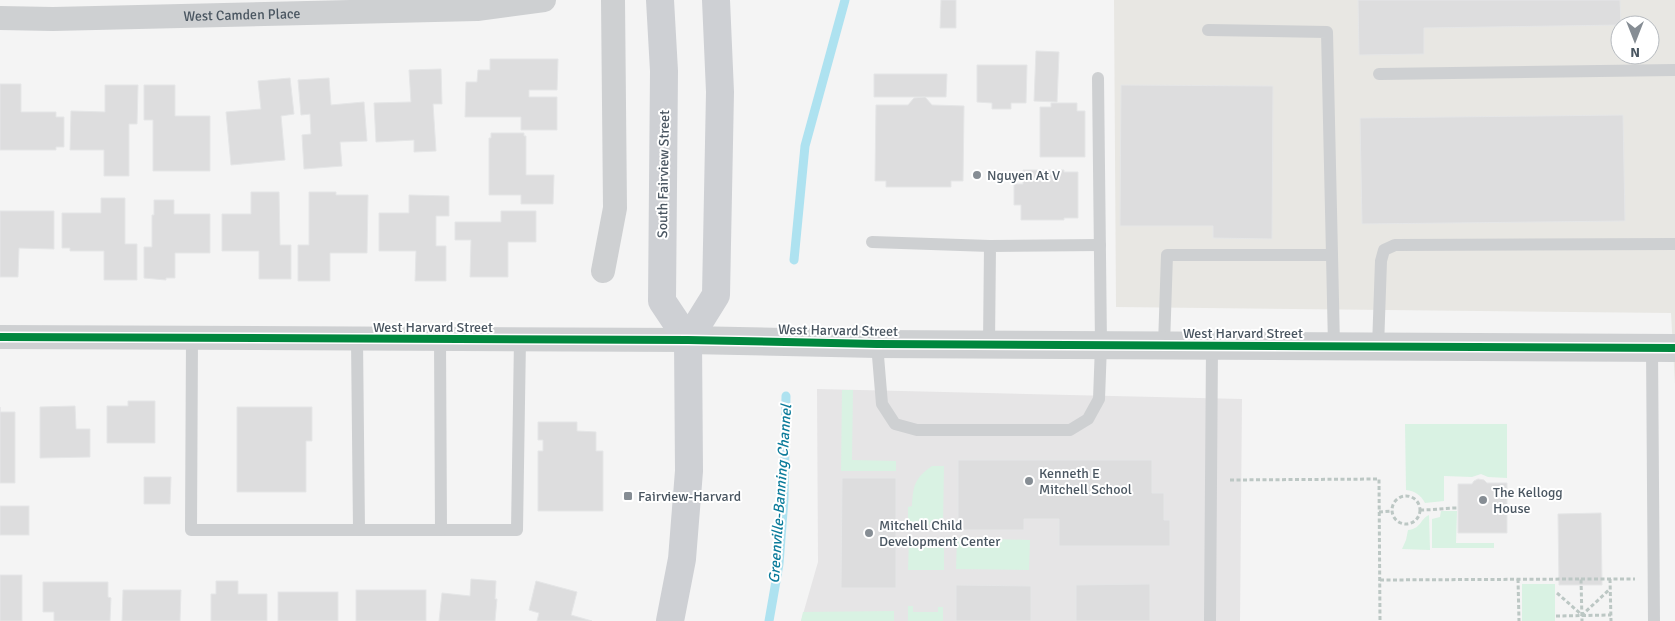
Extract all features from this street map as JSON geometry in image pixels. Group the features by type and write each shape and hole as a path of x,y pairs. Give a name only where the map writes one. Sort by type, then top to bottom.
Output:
{"main road":[{"name":"South Fairview Street","path":"660,0 664,71 662,301 688,340"},
{"path":"670,621 682,559 688,471 688,340 716,295 720,92 716,0"}],"street":[{"name":"West Camden Place","path":"0,18 477,8 544,0"},
{"path":"603,271 615,208 613,0"},
{"name":"West Harvard Street","path":"0,337 688,340 877,344 1663,348"}],"lane":[{"path":"1208,30 1327,32 1334,346"},
{"path":"1379,74 1675,70"},
{"path":"877,344 882,404 895,424 917,430 1070,430 1088,419 1099,399 1101,345 1098,78"},
{"path":"872,242 990,246 1100,244"},
{"path":"1378,347 1381,261 1384,250 1395,245 1675,244"},
{"path":"989,344 990,246"},
{"path":"1164,345 1167,255 1332,254"},
{"path":"192,338 191,530 518,530 520,339"},
{"path":"357,339 359,530"},
{"path":"440,339 441,530"},
{"path":"1210,621 1212,346"},
{"path":"1654,621 1663,348"}],"path":[{"path":"1212,480 1379,479 1380,621"},
{"path":"1406,496 1410,496 1418,502 1420,510 1417,519 1404,524 1396,520 1392,511 1392,507 1397,499 1406,496"},
{"path":"1420,510 1458,508"},
{"path":"1379,512 1392,511"},
{"path":"1380,580 1654,578"},
{"path":"1518,579 1519,621"},
{"path":"1610,579 1611,621"},
{"path":"1580,580 1582,621"},
{"path":"1582,615 1610,588"},
{"path":"1557,593 1582,615"},
{"path":"1556,616 1611,615"}],"shaded area":[{"path":"1114,0 1675,0 1675,384 1671,313 1116,307"},
{"name":"Kenneth E Mitchell School","path":"817,389 1242,399 1240,621 801,621 818,562"}],"green space":[{"path":"842,390 853,390 852,460 896,461 896,471 841,471"},
{"path":"1405,424 1507,424 1507,478 1488,477 1481,474 1472,477 1444,476 1444,501 1425,503 1417,494 1406,490"},
{"path":"932,466 944,466 943,525 908,525 908,507 912,506 913,493 918,478"},
{"path":"1441,511 1457,511 1456,543 1494,543 1494,548 1432,548 1432,519 1440,517"},
{"path":"1429,515 1430,550 1402,549 1408,530 1418,526"},
{"path":"957,538 1030,540 1029,570 956,569"},
{"path":"909,539 944,539 944,570 908,570"},
{"path":"1522,584 1555,584 1555,621 1522,621"},
{"path":"908,606 913,606 913,612 938,612 938,607 943,607 943,621 908,621"},
{"path":"894,611 894,621 801,621 803,612"}],"building":[{"path":"941,0 956,0 956,28 940,28"},
{"path":"1358,0 1620,0 1621,15 1610,15 1610,25 1424,28 1424,54 1359,55"},
{"path":"1036,51 1059,52 1057,102 1034,101"},
{"path":"490,59 558,59 557,90 529,90 529,97 557,97 557,130 521,130 521,117 465,117 466,82 477,82 478,70 490,70"},
{"path":"977,65 1027,65 1026,103 1011,103 1011,109 992,109 992,103 977,102"},
{"path":"441,69 442,104 433,104 436,151 414,152 414,140 376,142 374,103 411,102 409,70"},
{"path":"874,74 947,74 946,97 874,97"},
{"path":"290,78 294,114 281,116 285,160 231,165 226,112 261,109 258,81"},
{"path":"329,78 331,105 364,102 367,141 340,142 342,166 304,169 302,135 311,134 310,114 301,115 298,80"},
{"path":"0,84 21,84 21,112 56,112 56,117 64,117 64,147 56,147 56,150 0,150"},
{"path":"105,85 138,85 137,124 129,124 129,176 104,176 104,150 70,150 71,111 105,112"},
{"path":"144,85 175,85 175,116 210,116 210,171 153,171 153,120 144,120"},
{"path":"1121,85 1273,86 1272,239 1213,238 1213,226 1120,226"},
{"path":"925,97 932,105 964,106 963,181 951,181 951,187 886,187 886,181 875,181 876,105 908,105 914,98"},
{"path":"1051,103 1077,103 1077,111 1085,111 1085,157 1040,157 1040,107 1051,107"},
{"path":"1623,115 1625,221 1362,224 1360,118"},
{"path":"491,133 524,133 524,136 526,136 526,175 554,175 553,204 521,204 521,195 489,195 489,138 491,138"},
{"path":"1023,170 1078,172 1078,218 1064,218 1064,220 1021,220 1021,205 1014,205 1014,184 1023,184"},
{"path":"251,192 279,192 280,245 291,245 291,279 259,279 259,251 222,251 222,214 251,214"},
{"path":"309,192 336,192 336,195 368,195 367,253 330,253 330,281 298,281 298,245 309,245"},
{"path":"409,195 449,196 449,216 436,216 436,246 446,246 446,281 415,281 416,251 379,251 379,213 409,213"},
{"path":"101,198 125,198 125,244 137,244 137,280 104,280 104,251 70,251 70,248 62,248 62,213 101,213"},
{"path":"154,200 174,200 174,214 210,214 210,253 175,253 175,278 166,278 166,280 144,278 144,247 152,247"},
{"path":"0,211 54,211 54,249 19,248 18,277 0,277"},
{"path":"501,211 536,211 536,242 508,242 508,277 470,277 471,240 455,240 455,222 501,222"},
{"path":"128,401 155,401 155,443 107,443 107,406 128,406"},
{"path":"75,406 76,429 90,429 90,457 40,458 40,407"},
{"path":"237,407 312,407 312,441 306,441 306,492 237,492"},
{"path":"0,412 15,412 15,483 0,483"},
{"path":"538,422 577,422 577,431 596,432 596,451 603,451 603,511 538,511 538,451 543,451 543,440 538,440"},
{"path":"958,460 1152,460 1152,493 1164,493 1164,520 1170,520 1170,546 1059,546 1059,519 1024,519 1024,530 958,530"},
{"path":"144,477 171,477 170,504 144,504"},
{"name":"Mitchell Child Development Center","path":"842,478 896,478 896,588 841,588"},
{"name":"The Kellogg House","path":"1478,479 1484,480 1487,483 1507,483 1507,533 1458,533 1458,484 1472,484"},
{"path":"0,506 29,506 29,535 0,535"},
{"path":"1601,513 1602,585 1559,585 1558,514"},
{"path":"0,575 22,575 22,621 0,621"},
{"path":"471,579 496,581 495,621 439,621 442,593 470,596"},
{"path":"216,581 238,581 238,594 267,594 267,621 211,621 211,594 216,594"},
{"path":"536,581 577,592 571,615 592,621 537,621 539,613 529,610"},
{"path":"43,582 108,582 108,597 111,598 110,621 54,621 54,612 43,612"},
{"path":"1150,584 1150,621 1076,621 1076,585"},
{"path":"956,585 1031,586 1031,621 956,621"},
{"path":"123,590 181,590 180,621 122,621"},
{"path":"356,590 426,590 426,621 356,621"},
{"path":"278,592 338,592 338,621 278,621"}],"waterway":[{"name":"Greenville-Banning Channel","path":"794,260 805,146 845,0"},
{"name":"Greenville-Banning Channel","path":"769,621 779,564 784,499 786,396"}],"cycle path":[{"path":"0,337 688,340 877,344 1675,348"}],"place":[{"name":"Nguyen At V","path":"977,175"},
{"name":"Kenneth E Mitchell School","path":"1029,481"},
{"name":"Fairview-Harvard","path":"628,496"},
{"name":"The Kellogg House","path":"1483,500"},
{"name":"Mitchell Child Development Center","path":"869,533"}]}
